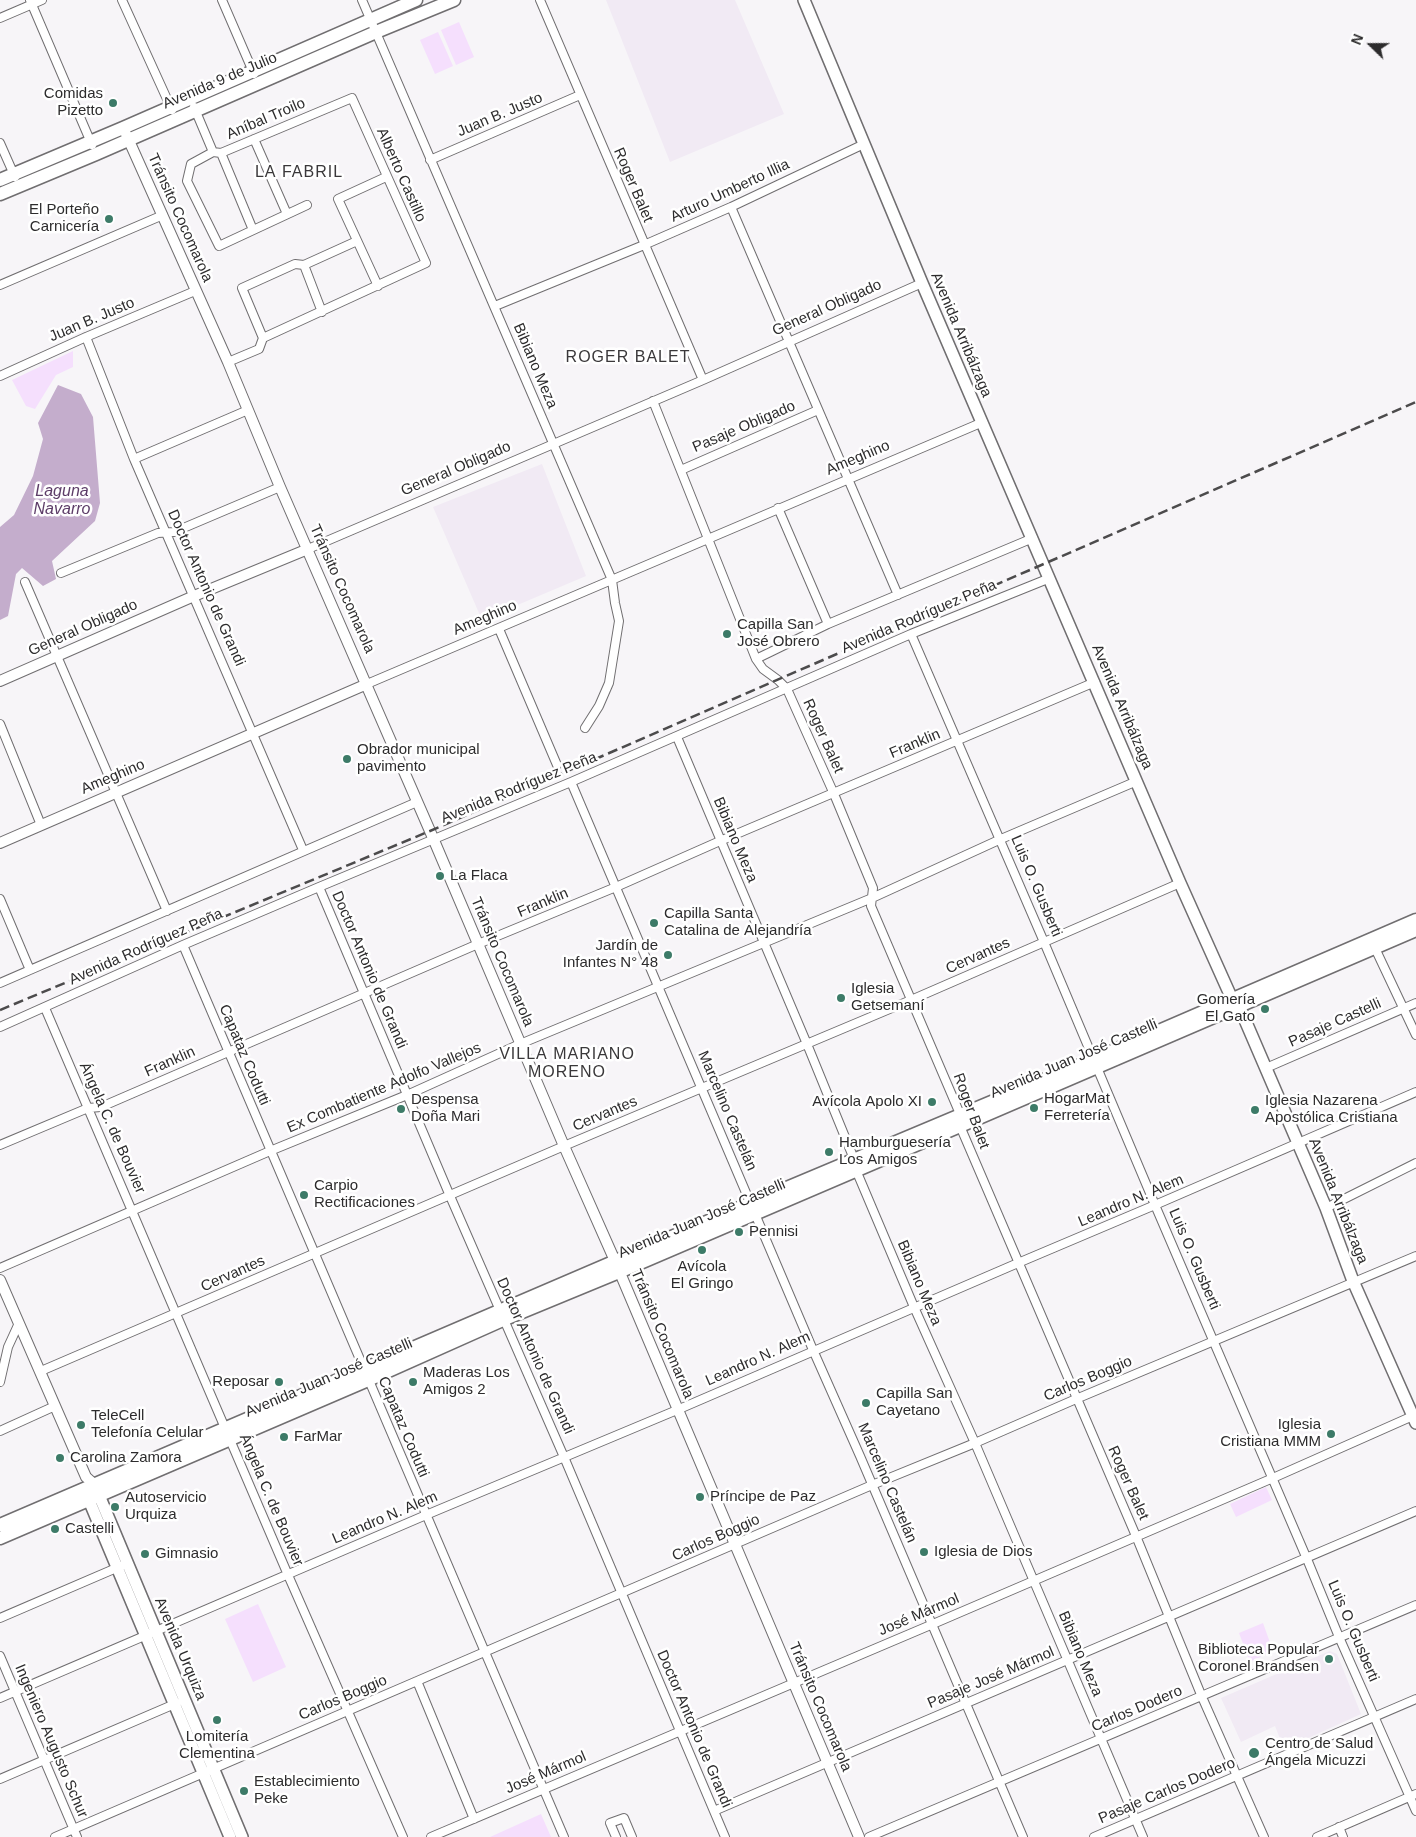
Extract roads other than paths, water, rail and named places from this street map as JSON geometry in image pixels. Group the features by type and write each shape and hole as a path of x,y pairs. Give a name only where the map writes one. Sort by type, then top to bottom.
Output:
{"main road":[{"name":"Avenida 9 de Julio","path":"0,180 16,180 96,154 126,134 255,77 371,19 416,0"},
{"name":"Avenida 9 de Julio","path":"255,77 376,32 454,0"},
{"name":"Avenida Arribálzaga","path":"804,0 922,283 1180,883 1266,1068 1326,1208 1353,1281 1415,1418"},
{"name":"Avenida 9 de Julio","path":"0,194 16,180 91,142 126,134"},
{"name":"Avenida Juan José Castelli","path":"0,1525 228,1433 502,1314 1096,1063 1373,943 1416,920"},
{"name":"Avenida Juan José Castelli","path":"1373,943 1416,930"},
{"name":"Avenida Juan José Castelli","path":"0,1538 91,1489"},
{"name":"Avenida Urquiza","path":"91,1489 209,1771 230,1837"},
{"name":"Avenida Urquiza","path":"209,1771 242,1837"}],"street":[{"path":"0,18 31,2 42,0"},
{"path":"122,0 173,113"},
{"path":"222,0 255,77"},
{"name":"Bibiano Meza","path":"362,0 612,580 619,620 610,674 599,706 585,728"},
{"name":"Roger Balet","path":"540,0 703,380"},
{"path":"31,2 96,154"},
{"name":"Juan B. Justo","path":"430,160 580,95"},
{"name":"Aníbal Troilo","path":"253,230 219,246 187,181 191,164 352,98"},
{"name":"Alberto Castillo","path":"352,98 426,263 378,286"},
{"path":"193,104 253,230 307,205"},
{"name":"Tránsito Cocomarola","path":"126,134 228,362 280,487 367,684 520,1044 617,1266 858,1837"},
{"path":"254,138 287,214"},
{"path":"0,143 16,180"},
{"name":"Arturo Umberto Illia","path":"494,306 644,245 731,207 864,144"},
{"path":"263,338 378,286 338,199 386,177"},
{"path":"731,207 898,595"},
{"path":"0,285 163,215"},
{"path":"228,362 259,349 263,338 242,288 295,264 304,265 357,241"},
{"path":"304,265 322,312"},
{"name":"General Obligado","path":"0,681 194,596 703,380 922,283"},
{"name":"Juan B. Justo","path":"0,376 195,291"},
{"name":"Doctor Antonio de Grandi","path":"86,337 134,459 303,850"},
{"name":"Roger Balet","path":"653,401 756,659 763,669 787,689 834,794 873,888 871,906 1018,1263 1136,1536 1202,1697 1264,1837"},
{"path":"134,459 248,410"},
{"name":"Pasaje Obligado","path":"681,470 818,410"},
{"name":"Ameghino","path":"0,842 983,422"},
{"path":"61,573 158,533 174,532 280,487"},
{"path":"778,508 828,624"},
{"name":"Avenida Rodríguez Peña","path":"756,659 828,624 1033,538"},
{"name":"Avenida Rodríguez Peña","path":"0,1027 183,945 433,838 677,737 911,634 1050,578"},
{"path":"24,582 58,655 167,911"},
{"path":"499,629 557,765"},
{"name":"Luis O. Gusberti","path":"911,634 1308,1558 1339,1637 1413,1796 1416,1811"},
{"name":"Franklin","path":"0,1145 88,1108 101,1107 478,944 1095,682"},
{"path":"0,724 41,825"},
{"name":"Bibiano Meza","path":"677,737 807,1044 914,1307 975,1443 1143,1837"},
{"name":"Ex Combatiente Adolfo Vallejos","path":"0,1268 270,1151 407,1095 520,1044 872,898 1000,839 1137,781"},
{"name":"Marcelino Castelán","path":"571,782 1023,1837"},
{"name":"Avenida Rodríguez Peña","path":"0,983 417,802"},
{"name":"Cervantes","path":"41,1371 564,1146 911,1000 1180,883"},
{"name":"Doctor Antonio de Grandi","path":"319,887 725,1837"},
{"path":"0,899 30,970"},
{"path":"1373,943 1416,1035"},
{"name":"Capataz Codutti","path":"183,945 564,1837"},
{"name":"Pasaje Castelli","path":"1266,1068 1416,1003"},
{"name":"Ángela C. de Bouvier","path":"45,1008 402,1837"},
{"name":"Leandro N. Alem","path":"0,1698 914,1307 1156,1206 1416,1092"},
{"path":"1326,1208 1416,1164"},
{"name":"Carlos Boggio","path":"55,1837 872,1485 1416,1256"},
{"name":"Avenida Urquiza","path":"0,1280 91,1489"},
{"path":"0,1382 8,1347 18,1323"},
{"path":"2,1427 55,1406"},
{"name":"José Mármol","path":"431,1837 1415,1418"},
{"name":"Pasaje José Mármol","path":"714,1811 1416,1511"},
{"path":"0,1618 122,1566"},
{"name":"Carlos Dodero","path":"869,1837 1416,1605"},
{"name":"Ingeniero Augusto Schur","path":"0,1656 77,1837"},
{"path":"417,1681 474,1819"},
{"name":"Pasaje Carlos Dodero","path":"1094,1837 1416,1699"},
{"path":"0,1779 181,1702"},
{"path":"1317,1837 1413,1796"},
{"path":"616,1837 610,1824 624,1818 632,1837"},
{"path":"1339,1827 1343,1837"}],"water":[{"name":"Laguna Navarro","path":"58,385 81,394 93,417 100,503 95,521 52,561 56,579 43,586 22,568 16,574 8,616 0,620 0,527 14,515 33,476 43,439 38,423"}],"railway":[{"path":"0,1010 430,831 1416,402"}],"place":[{"name":"Comidas Pizetto","path":"113,103"},
{"name":"El Porteño Carnicería","path":"109,219"},
{"name":"Capilla San José Obrero","path":"727,634"},
{"name":"Obrador municipal pavimento","path":"347,759"},
{"name":"La Flaca","path":"440,876"},
{"name":"Capilla Santa Catalina de Alejandría","path":"654,923"},
{"name":"Jardín de Infantes N° 48","path":"668,955"},
{"name":"Iglesia Getsemaní","path":"841,998"},
{"name":"Gomería El Gato","path":"1265,1009"},
{"name":"Avícola Apolo XI","path":"932,1102"},
{"name":"HogarMat Ferretería","path":"1034,1108"},
{"name":"Despensa Doña Mari","path":"401,1109"},
{"name":"Iglesia Nazarena Apostólica Cristiana","path":"1255,1110"},
{"name":"Hamburguesería Los Amigos","path":"829,1152"},
{"name":"Carpio Rectificaciones","path":"304,1195"},
{"name":"Pennisi","path":"739,1232"},
{"name":"Avícola El Gringo","path":"702,1250"},
{"name":"Reposar","path":"279,1382"},
{"name":"Maderas Los Amigos 2","path":"413,1382"},
{"name":"Capilla San Cayetano","path":"866,1403"},
{"name":"TeleCell Telefonía Celular","path":"81,1425"},
{"name":"Iglesia Cristiana MMM","path":"1331,1434"},
{"name":"FarMar","path":"284,1437"},
{"name":"Carolina Zamora","path":"60,1458"},
{"name":"Príncipe de Paz","path":"700,1497"},
{"name":"Autoservicio Urquiza","path":"115,1507"},
{"name":"Castelli","path":"55,1529"},
{"name":"Iglesia de Dios","path":"924,1552"},
{"name":"Gimnasio","path":"145,1554"},
{"name":"Biblioteca Popular Coronel Brandsen","path":"1329,1659"},
{"name":"Lomitería Clementina","path":"217,1720"},
{"name":"Centro de Salud Ángela Micuzzi","path":"1254,1753"},
{"name":"Establecimiento Peke","path":"244,1791"}],"district":[{"name":"LA FABRIL","path":"299,173"},
{"name":"ROGER BALET","path":"628,358"},
{"name":"VILLA MARIANO MORENO","path":"567,1064"}]}
